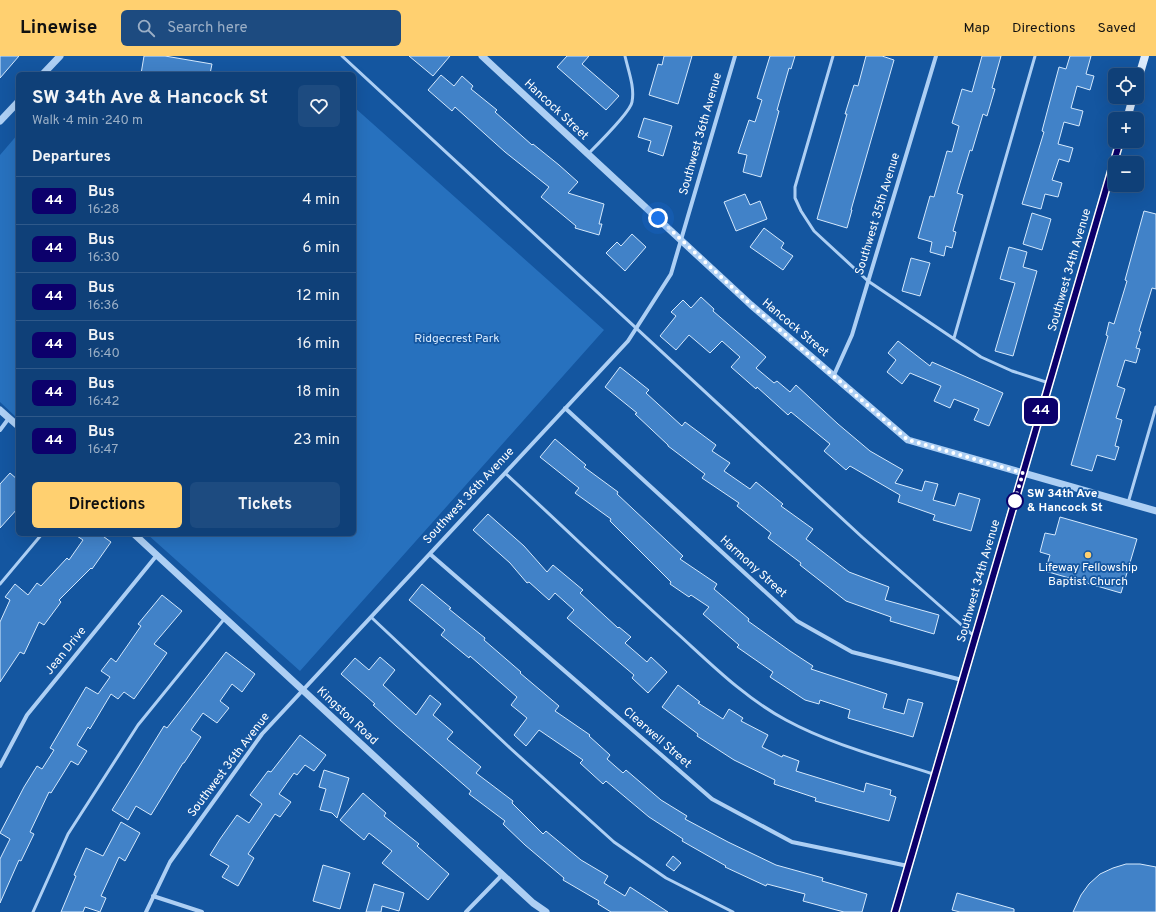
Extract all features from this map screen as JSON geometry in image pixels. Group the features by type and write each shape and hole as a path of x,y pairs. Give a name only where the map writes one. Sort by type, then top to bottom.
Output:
{"main road":[{"path":"1141,68 1145,56"},
{"name":"Southwest 34th Avenue","path":"895,912 1118,148"}],"street":[{"name":"Hancock Street","path":"482,56 751,305 908,440 1156,511"},
{"name":"Southwest 36th Avenue","path":"146,912 170,862 258,740 628,341 671,274 734,56"},
{"name":"Southwest 35th Avenue","path":"834,375 852,335 936,56"},
{"path":"46,72 57,57"},
{"path":"0,121 16,104"},
{"name":"Harmony Street","path":"565,408 797,621 852,652 963,680"},
{"path":"0,410 16,424"},
{"path":"0,430 9,418"},
{"name":"Kingston Road","path":"136,536 502,875 533,903 546,912"},
{"name":"Clearwell Street","path":"430,554 712,799 792,842 908,866"},
{"name":"Jean Drive","path":"0,766 27,716 157,555"},
{"path":"466,912 502,875"},
{"path":"153,896 202,912"}],"lane":[{"path":"342,56 862,537 975,638"},
{"path":"588,154 620,121 632,104 632,90 625,56"},
{"path":"833,56 795,187 795,198 800,211 814,231 868,281 982,357 1012,371 1049,383"},
{"path":"954,338 1035,56"},
{"path":"1128,503 1156,408"},
{"path":"505,473 665,622 731,682 758,704 820,736 935,775"},
{"path":"0,584 40,536"},
{"path":"371,617 510,748 614,842 666,878 734,912"},
{"path":"33,912 68,834 138,725 225,618"}],"green space":[{"name":"Ridgecrest Park","path":"356,109 604,330 300,671 149,536 356,536"},
{"path":"16,136 16,417 0,402 0,155"}],"building":[{"path":"0,56 19,56 0,78"},
{"path":"144,56 165,56 212,64 210,72 141,72"},
{"path":"409,56 450,56 433,76"},
{"path":"567,56 589,56 582,64 619,96 606,110 557,67"},
{"path":"664,56 692,56 678,104 649,95 658,64 662,65"},
{"path":"770,56 795,56 791,69 789,68 777,110 779,111 761,177 743,172 747,155 738,153 749,120 755,122 762,100 757,98"},
{"path":"866,56 882,56 894,60 847,228 817,219 847,114 845,114 854,85 858,86"},
{"path":"982,56 1001,56 992,88 995,89 987,116 983,114 957,193 963,195 953,231 956,232 952,248 946,246 944,256 930,252 932,242 918,238 930,196 934,197 947,151 952,152 959,126 952,123 962,89 972,92"},
{"path":"1070,56 1091,56 1086,74 1094,76 1090,90 1077,86 1071,108 1083,111 1079,126 1064,122 1058,144 1073,148 1069,162 1059,159 1052,180 1062,183 1058,197 1045,194 1041,209 1022,204 1044,132 1042,131 1059,67 1066,69"},
{"path":"441,75 454,86 462,76 473,86 471,89 497,110 495,112 532,145 533,144 578,182 568,193 604,204 599,224 602,224 599,235 575,228 576,226 541,197 549,187 505,152 455,107 452,111 428,90"},
{"path":"644,118 672,126 663,156 648,151 651,141 638,137"},
{"path":"745,194 750,205 760,201 767,219 736,231 724,202"},
{"path":"1144,211 1156,214 1156,289 1152,288 1139,331 1141,332 1136,348 1140,349 1136,363 1125,360 1117,386 1125,389 1116,418 1122,420 1115,446 1119,447 1115,460 1097,455 1092,471 1071,465 1108,336 1106,335 1109,322 1114,324 1127,281 1125,280"},
{"path":"1032,213 1051,219 1042,250 1023,244"},
{"path":"764,228 784,243 781,248 793,256 783,270 750,247"},
{"path":"632,234 646,247 625,271 606,253 617,242 621,246"},
{"path":"1009,247 1027,252 1023,267 1037,271 1013,356 995,351 1015,283 1000,279"},
{"path":"911,258 930,263 920,296 902,291"},
{"path":"701,297 714,309 713,311 766,357 756,368 774,383 777,381 790,392 796,385 870,451 903,470 895,483 922,491 925,481 938,484 933,500 955,506 959,493 980,499 971,531 933,520 935,515 898,502 900,495 850,466 846,470 824,451 830,444 791,412 788,415 757,387 756,389 731,367 740,357 722,341 710,353 689,335 676,350 660,336 676,316 671,312 683,300 691,308"},
{"path":"898,341 930,366 932,362 1003,393 989,426 974,420 979,409 954,399 950,408 934,401 941,386 910,373 902,384 887,372 896,360 888,353"},
{"path":"620,367 649,390 646,393 682,426 685,422 716,445 712,451 730,463 724,471 750,489 756,482 783,504 781,506 813,529 806,539 849,572 889,587 885,600 939,615 934,634 890,621 891,617 846,601 800,565 801,563 768,538 771,533 737,506 739,503 702,478 705,474 668,446 635,414 637,413 605,387"},
{"path":"555,439 586,465 584,467 618,492 617,494 683,556 680,559 717,584 714,589 749,619 748,621 813,666 811,669 887,694 883,708 904,714 908,699 923,703 913,737 848,718 850,710 820,700 819,704 805,700 770,677 773,672 737,647 739,645 703,614 709,607 691,595 689,597 670,584 671,582 610,521 611,519 575,493 579,488 540,457"},
{"path":"10,473 16,478 16,510 0,528 0,484"},
{"path":"488,514 524,546 547,572 553,565 583,590 580,593 618,628 619,627 631,637 625,643 647,662 651,657 667,672 648,693 632,678 634,675 567,618 574,610 555,593 549,600 529,582 527,583 510,563 473,530"},
{"path":"1060,517 1137,539 1121,593 1045,571 1050,555 1040,552 1045,533 1055,535"},
{"path":"77,536 103,536 111,542 92,569 91,568 59,600 61,602 44,625 39,622 24,654 20,652 0,682 0,622 10,600 5,597 15,584 28,595 37,583 41,586 67,558 69,560 83,540"},
{"path":"422,584 451,608 449,609 485,638 484,640 559,706 555,711 590,735 589,736 610,755 607,759 623,773 626,770 661,800 687,816 685,819 728,842 776,865 823,878 822,881 867,894 862,912 844,912 803,901 805,894 767,884 766,886 725,867 726,866 682,841 683,839 649,817 606,781 603,784 580,763 583,760 539,730 526,746 514,735 527,718 511,705 517,697 470,656 469,658 441,635 445,630 409,600"},
{"path":"162,595 182,611 154,644 167,653 134,699 124,692 118,699 111,694 90,729 88,727 77,745 87,751 78,765 71,761 51,793 49,792 30,832 34,834 21,861 19,860 0,903 0,859 10,839 0,833 24,787 37,766 42,769 54,750 50,748 86,687 98,694 110,677 101,671 111,658 116,662 141,626 138,624"},
{"path":"226,652 255,674 242,692 232,684 220,701 229,708 217,723 203,713 191,730 201,737 151,815 136,806 128,820 112,810 164,726 167,728"},
{"path":"380,657 395,670 383,685 416,715 430,695 441,704 433,715 453,732 447,739 481,767 476,773 513,801 512,803 543,834 546,831 581,860 608,876 604,883 625,896 630,887 668,912 611,912 598,904 599,901 563,880 564,878 503,824 505,821 469,794 471,791 396,726 373,705 375,704 341,674 355,658 369,670"},
{"path":"678,685 700,702 698,703 723,719 729,709 743,718 741,721 768,735 762,747 782,757 783,755 799,761 796,771 864,792 866,783 891,790 890,795 896,797 889,821 815,801 816,798 774,784 775,780 734,760 697,736 698,734 662,707"},
{"path":"300,735 326,755 314,771 305,765 297,775 294,773 279,794 291,802 280,817 275,814 248,854 254,858 238,886 222,877 229,866 210,855 237,815 249,823 262,804 250,795 268,771 271,772"},
{"path":"324,770 349,778 337,818 332,813 320,810 326,789 319,787"},
{"path":"363,793 386,813 384,816 419,844 417,846 449,874 428,900 382,863 392,851 369,833 364,840 340,820"},
{"path":"121,822 140,833 125,861 119,857 101,896 106,898 100,912 85,907 83,912 61,912 76,876 74,875 86,848 103,856"},
{"path":"673,856 681,863 674,871 666,865"},
{"path":"1126,864 1140,864 1156,867 1156,912 1073,912 1081,895 1089,884 1100,874"},
{"path":"323,865 350,873 340,909 313,901"},
{"path":"374,884 404,893 399,911 382,906 381,912 366,912"},
{"path":"957,893 1014,909 1014,912 960,912 952,910"}],"bus line":[{"name":"44","path":"895,912 1118,148"}],"place":[{"name":"SW 34th Ave & Hancock St","path":"1015,501"},
{"name":"Lifeway Fellowship Baptist Church","path":"1088,555"}],"route":[{"path":"658,218 751,305 908,440 1023,473 1014,503 1015,501"}]}
